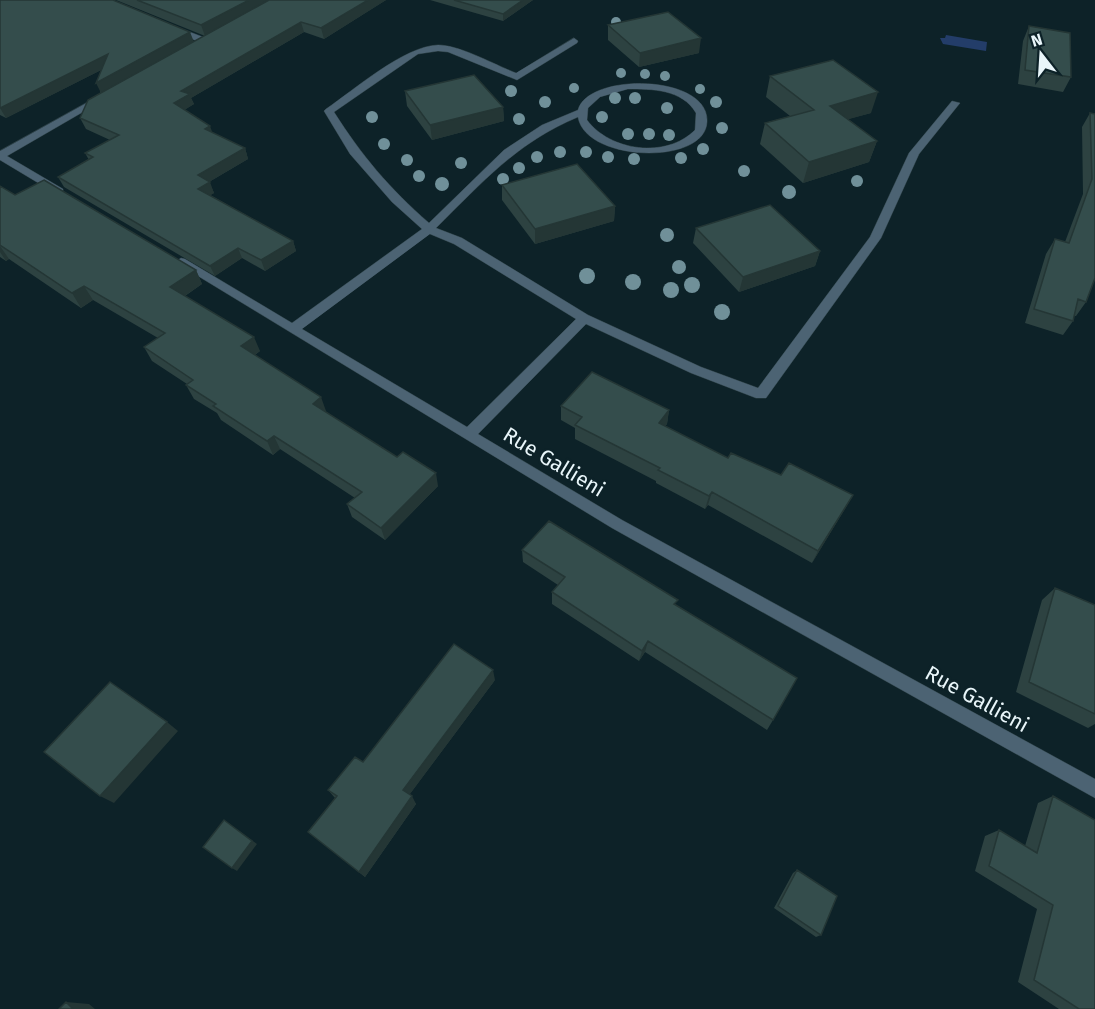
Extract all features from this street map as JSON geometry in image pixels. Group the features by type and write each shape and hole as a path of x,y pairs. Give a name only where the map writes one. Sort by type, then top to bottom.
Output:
{"street":[{"path":"166,26 205,42"},
{"path":"195,47 215,36"},
{"path":"574,41 517,77 450,50 438,48 416,52 329,111 354,152 396,200 429,229 458,241 584,318 696,370 761,394 875,238 914,153 955,103"},
{"path":"293,329 429,229 508,152 545,127 581,112 586,103 596,95 610,89 646,86 676,92 692,101 700,111 703,121 700,131 683,143 663,150 638,150 602,141 589,132 583,123 581,112"},
{"path":"0,155 113,92"},
{"path":"0,155 71,197"},
{"name":"Rue Gallieni","path":"172,257 617,524 1095,789"},
{"path":"468,435 584,318"}],"water":[{"path":"946,35 987,42 986,51 943,44 940,38 945,38"}],"building":[{"path":"0,0 113,0 190,32 96,83 108,54 0,108"},
{"path":"137,0 249,0 201,25"},
{"path":"269,0 368,0 321,28 301,22 181,91 190,94 174,103 210,126 205,129 245,148 198,175 210,182 198,189 293,241 261,260 238,248 210,266 58,177 93,157 85,153 119,135 80,118 88,100"},
{"path":"454,0 523,0 503,14"},
{"path":"668,12 701,38 640,53 608,25"},
{"path":"1029,26 1070,33 1071,77 1025,70"},
{"path":"833,60 878,92 830,106 877,141 809,162 765,123 814,110 770,76"},
{"path":"474,75 503,107 430,125 405,91"},
{"path":"1090,113 1095,114 1095,278 1086,302 1078,299 1073,321 1034,309 1055,239 1069,243 1092,179"},
{"path":"577,164 615,206 535,229 502,185"},
{"path":"44,180 196,270 170,287 254,337 241,346 321,397 313,404 397,457 403,452 436,473 381,528 347,504 362,492 274,436 267,441 213,406 216,404 186,385 193,380 144,347 165,333 84,286 72,293 0,245 0,186 15,195"},
{"path":"770,205 820,251 743,277 696,228"},
{"path":"592,372 669,410 659,423 728,458 731,453 781,475 789,463 853,495 818,551 712,492 709,496 658,470 660,468 575,425 582,417 561,406"},
{"path":"549,521 678,600 674,604 797,678 773,720 648,641 642,651 552,592 565,577 522,550"},
{"path":"1055,588 1095,605 1095,714 1029,682"},
{"path":"454,644 493,670 403,790 412,796 359,872 308,832 337,796 328,790 355,757 363,762"},
{"path":"110,682 167,722 100,796 44,752"},
{"path":"1053,796 1095,820 1095,1009 1079,1009 1034,980 1053,905 989,866 999,830 1037,853"},
{"path":"224,820 252,841 232,868 203,847"},
{"path":"797,870 837,896 821,935 778,906"},
{"path":"66,1002 73,1009 59,1009"}]}
